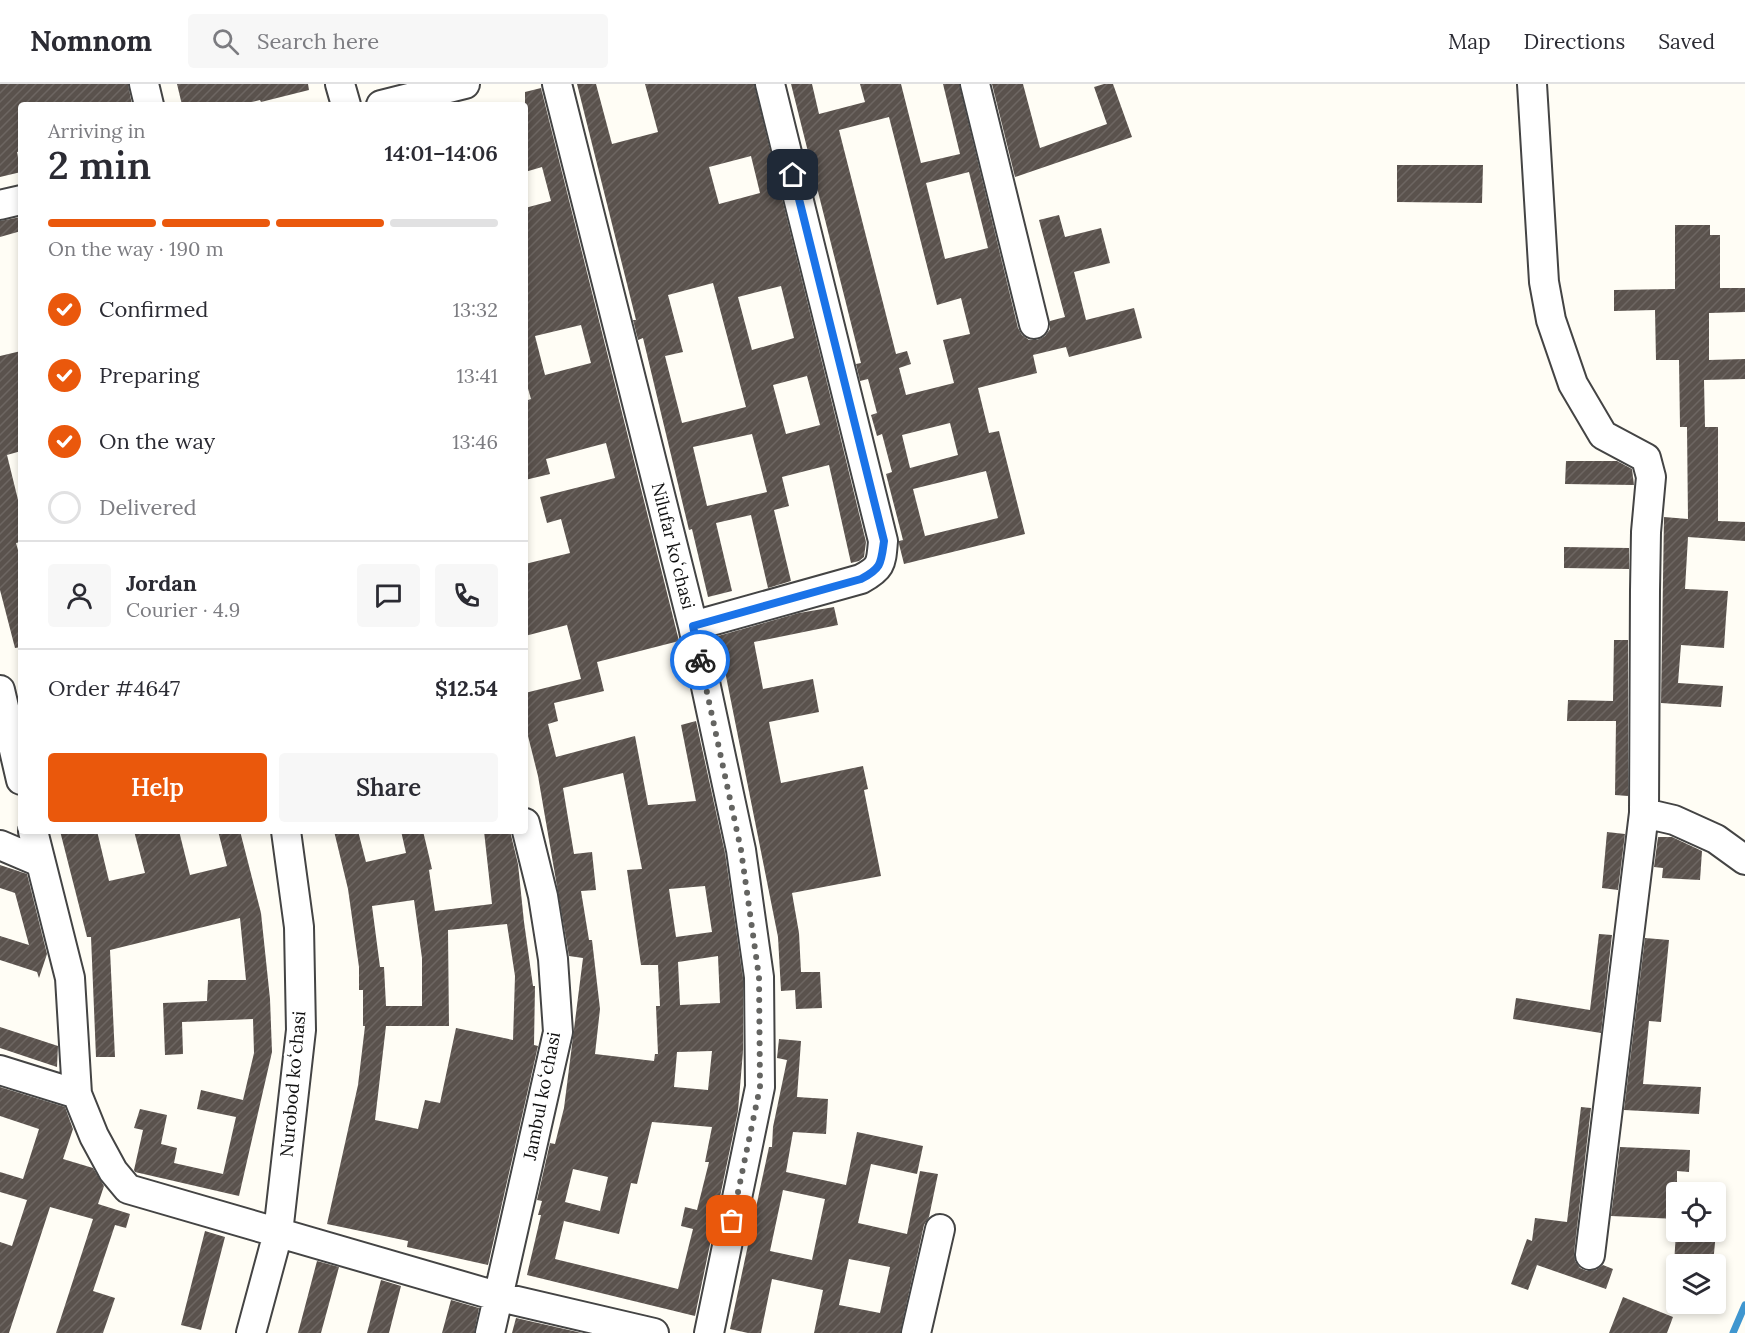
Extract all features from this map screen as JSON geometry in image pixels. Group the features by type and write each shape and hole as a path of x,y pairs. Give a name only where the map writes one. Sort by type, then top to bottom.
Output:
{"street":[{"path":"144,84 148,102"},
{"path":"340,84 345,102"},
{"path":"393,102 465,84"},
{"name":"Nilufar koʻchasi","path":"557,84 693,626 741,850 759,977 760,1087 709,1333"},
{"path":"693,626 861,579 876,571 884,541 770,84"},
{"path":"975,84 1034,324"},
{"path":"1532,84 1544,282 1551,320 1573,384 1603,435 1646,458 1651,477 1646,532 1644,813 1590,1255"},
{"path":"0,205 18,201"},
{"path":"0,690 18,767"},
{"path":"1644,813 1674,820 1706,834 1739,857"},
{"path":"34,834 70,978 77,1094 94,1136 113,1171 128,1189 500,1297 654,1333"},
{"name":"Nurobod koʻchasi","path":"251,1333 278,1233 301,1030 299,927 286,834"},
{"name":"Jambul koʻchasi","path":"490,1333 500,1297 558,1032 553,959 543,896 528,834"},
{"path":"0,845 40,862"},
{"path":"0,1070 77,1094"},
{"path":"916,1333 940,1229"}],"building":[{"path":"0,84 128,84 131,102 18,102 18,173 0,177"},
{"path":"177,84 308,84 309,90 261,102 260,100 181,102"},
{"path":"577,84 596,84 612,144 658,132 645,84 754,84 866,542 864,557 851,563 829,465 782,477 789,506 774,510 791,581 768,588 751,515 716,523 732,591 708,597 692,529 689,530 643,338 638,340 633,320 636,320","holes":["751,156 760,193 719,204 709,167","713,283 746,407 682,423 665,356 683,352 668,295","781,286 794,338 752,350 738,297","807,376 820,425 786,434 773,385","752,434 767,492 707,506 693,447"]},
{"path":"791,84 812,84 819,114 865,102 860,84 901,84 921,163 960,154 943,84 959,84 1018,328 1022,335 1029,340 1037,340 1045,336 1050,329 1050,321 1065,317 1039,220 1059,215 1065,237 1101,228 1110,263 1074,272 1086,320 1134,308 1142,338 1069,357 1066,347 1033,355 1037,373 978,388 989,433 999,431 1025,534 904,564 899,544 899,541 903,540 886,474 892,472 882,434 877,436 871,415 877,413 868,379 860,381 856,364 861,363","holes":["889,117 937,305 961,298 970,334 943,340 954,383 906,395 899,368 911,364 907,351 896,354 839,130","969,172 988,248 945,259 926,183","950,423 958,455 910,468 902,435","986,471 998,518 925,536 913,489"]},
{"path":"992,84 1023,84 1040,148 1107,124 1094,87 1104,84 1113,84 1132,137 1015,177"},
{"path":"541,88 679,641 597,662 604,691 554,703 558,721 548,724 556,757 635,736 648,805 696,801 681,725 696,721 725,853 743,978 743,1051 738,1111 695,1316 527,1275 541,1215 538,1215 542,1201 537,1200 550,1143 555,1144 564,1108 583,958 569,956 538,776 528,736 528,692 581,679 567,625 528,635 528,563 570,553 561,519 547,523 540,497 615,478 606,443 546,459 550,474 528,479 528,400 531,399 528,388 528,207 551,201 542,167 528,171 528,102 525,102 525,92","holes":["581,325 591,363 545,375 535,336","623,773 642,869 627,870 641,965 658,965 660,1006 656,1006 658,1054 655,1054 654,1061 595,1054 600,1009 592,940 589,940 581,891 596,890 592,852 574,854 563,788","705,886 712,932 676,937 669,889","718,956 720,1003 680,1005 678,962","712,1051 708,1090 674,1087 677,1052","652,1122 712,1127 705,1162 709,1162 697,1210 685,1207 681,1226 693,1229 678,1289 555,1259 564,1221 619,1234 631,1183 637,1184","573,1169 608,1177 600,1211 565,1202"]},
{"path":"1397,165 1483,165 1482,203 1397,202"},
{"path":"18,218 18,232 0,237 0,221"},
{"path":"1675,225 1710,225 1710,235 1720,235 1720,288 1745,288 1745,312 1709,313 1709,360 1745,359 1745,379 1704,380 1705,427 1718,427 1718,521 1745,522 1745,541 1688,537 1685,589 1728,591 1724,648 1681,645 1678,683 1723,686 1721,707 1661,703 1664,517 1688,519 1687,427 1680,427 1679,360 1656,360 1655,310 1614,311 1614,290 1675,289"},
{"path":"18,352 18,452 7,455 18,500 18,543 16,543 18,550 18,648 15,648 0,590 0,356"},
{"path":"1566,461 1617,461 1632,469 1634,485 1565,484"},
{"path":"1564,547 1629,548 1629,569 1564,568"},
{"path":"834,607 838,625 754,642 763,689 813,679 819,712 769,722 781,783 863,766 868,789 864,790 881,876 792,893 799,933 801,972 820,972 822,1008 796,1009 795,990 781,991 778,937 718,636 799,613"},
{"path":"1614,640 1628,640 1628,796 1615,795 1616,721 1567,721 1568,700 1613,701"},
{"path":"1607,832 1625,834 1618,890 1602,888"},
{"path":"61,834 98,834 109,881 145,873 135,834 180,834 190,875 227,866 219,834 241,834 261,913 270,999 272,1052 239,1196 135,1172 143,1130 134,1128 140,1109 167,1115 161,1144 177,1148 174,1163 223,1174 236,1117 197,1109 201,1090 243,1100 254,1053 253,1019 182,1022 183,1054 165,1055 163,1003 207,1001 208,980 246,980 240,918 110,950 115,1057 96,1057 91,937 87,937"},
{"path":"335,834 359,834 366,862 406,853 402,834 424,834 432,869 429,870 435,911 492,904 484,834 511,834 518,864 524,922 533,986 535,986 534,1045 538,1046 488,1265 407,1247 408,1241 327,1224 358,1085 365,1026 363,1026 363,990 359,990 359,967 348,889","holes":["414,900 422,958 422,1006 386,1006 384,967 380,967 372,906","507,924 515,976 513,1040 456,1028 440,1103 425,1100 418,1129 375,1120 386,1026 449,1026 448,930"]},
{"path":"1658,837 1672,837 1702,851 1700,880 1662,878 1663,868 1654,867"},
{"path":"0,865 27,874 47,954 39,978 37,972 0,960 0,936 29,945 15,893 0,888"},
{"path":"1599,934 1612,935 1601,1033 1513,1019 1516,998 1590,1010"},
{"path":"1645,938 1669,940 1661,1022 1649,1021 1643,1084 1701,1087 1699,1114 1624,1110"},
{"path":"0,1027 58,1046 57,1067 0,1048"},
{"path":"779,1039 801,1041 797,1097 828,1099 826,1134 793,1132 786,1172 846,1185 857,1132 923,1146 917,1174 871,1164 858,1223 907,1234 920,1171 938,1174 900,1333 814,1333 823,1290 772,1279 761,1333 730,1329 769,1147 772,1147 773,1127 787,1060 777,1058","holes":["783,1190 825,1199 812,1260 770,1251","849,1259 890,1267 880,1313 839,1305"]},
{"path":"0,1087 65,1107 73,1129 63,1159 93,1168 104,1186 98,1204 130,1214 126,1228 115,1225 93,1291 115,1298 103,1333 56,1333 93,1219 50,1207 9,1333 0,1333 0,1242 12,1246 27,1200 0,1192 0,1172 23,1179 39,1129 0,1116"},
{"path":"1581,1107 1591,1108 1574,1253 1575,1261 1580,1268 1587,1271 1596,1270 1603,1265 1613,1269 1606,1289 1537,1265 1528,1290 1511,1284 1527,1239 1532,1241 1535,1218 1567,1222"},
{"path":"1620,1147 1690,1150 1689,1172 1677,1171 1677,1182 1666,1182 1666,1218 1611,1216"},
{"path":"205,1231 225,1237 201,1330 181,1325"},
{"path":"1675,1242 1715,1242 1714,1254 1675,1254"},
{"path":"317,1261 339,1267 321,1333 298,1333"},
{"path":"381,1280 401,1286 389,1333 367,1333"},
{"path":"1623,1297 1673,1317 1667,1333 1609,1333"},
{"path":"451,1300 479,1308 474,1333 442,1333"},
{"path":"516,1318 582,1333 512,1333"}],"waterway":[{"path":"1733,1333 1745,1305"}],"way so far":[{"path":"700,660 741,850 759,977 760,1087 732,1221"}],"route":[{"path":"700,660 693,626 861,579 876,571 881,559 884,541 793,175"}]}
